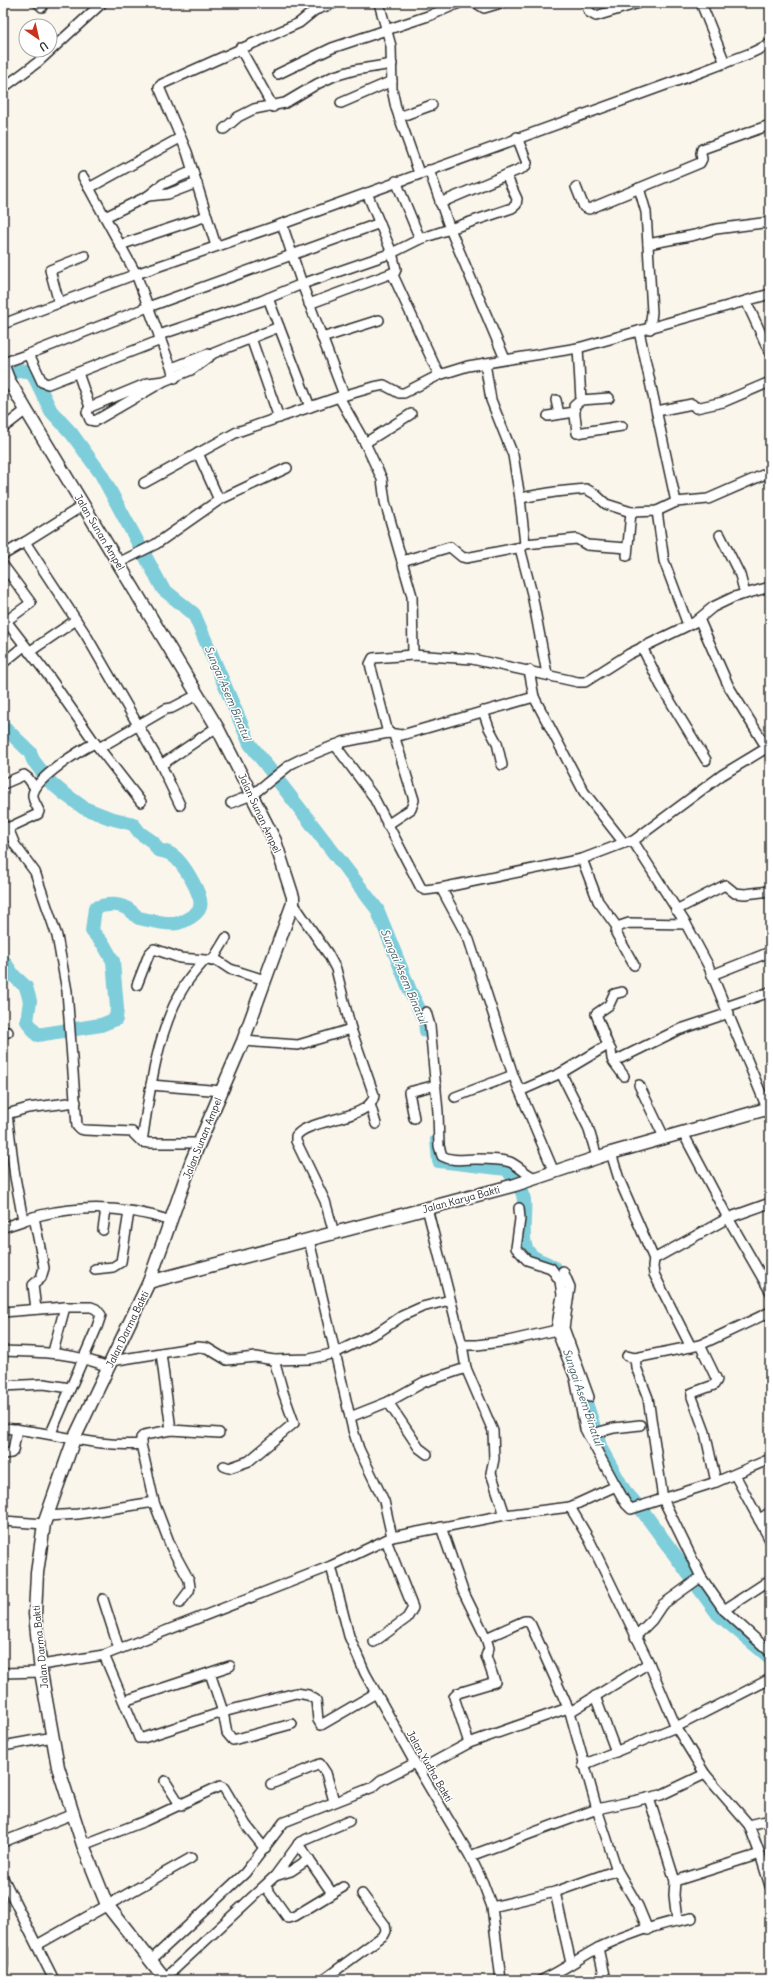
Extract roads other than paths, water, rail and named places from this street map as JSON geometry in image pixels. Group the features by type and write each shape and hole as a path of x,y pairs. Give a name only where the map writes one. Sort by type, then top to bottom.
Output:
{"street":[{"path":"3,88 38,62 102,3"},
{"path":"216,246 193,171 159,87 162,84 240,48 299,23 315,10 334,3"},
{"path":"379,3 391,46 392,90 399,117 419,173"},
{"path":"278,74 332,48 431,15 459,3"},
{"path":"476,3 484,8 501,3"},
{"path":"586,3 589,12 596,16 628,5 639,3"},
{"path":"701,3 725,63"},
{"path":"3,324 136,274 282,224 517,137 725,63 770,44"},
{"path":"240,48 273,107"},
{"path":"224,129 238,117 254,109 273,107 285,103 316,84 334,76 355,70 392,64"},
{"path":"341,103 392,81"},
{"path":"399,117 432,105"},
{"path":"576,187 586,209 700,163 702,159 702,148 770,124"},
{"path":"440,203 526,166 517,137"},
{"path":"89,188 180,138"},
{"path":"429,170 450,229 505,359"},
{"path":"105,217 148,196 163,184 193,171"},
{"path":"29,354 44,384 78,373 160,338 302,284 392,253 420,240 450,229 501,213 516,205 517,199 506,175"},
{"path":"83,177 136,274 175,378"},
{"path":"396,181 420,240"},
{"path":"148,196 168,194 197,183"},
{"path":"638,188 646,212 652,312 650,329"},
{"path":"309,304 392,273 396,269 392,253 367,193"},
{"path":"120,245 208,216"},
{"path":"648,244 695,236 716,229 770,222"},
{"path":"4,369 29,354 148,307 380,223"},
{"path":"282,224 341,396 382,479 385,502 412,596 413,655"},
{"path":"59,303 50,270 54,267 85,256"},
{"path":"392,273 439,375"},
{"path":"144,483 237,432 341,396 384,385 399,393 404,392 439,375 468,366 578,348 650,329 770,294"},
{"path":"268,298 310,407"},
{"path":"746,301 770,354"},
{"path":"322,338 379,320"},
{"path":"172,368 191,359 214,353 279,327"},
{"path":"639,331 676,502"},
{"path":"251,338 279,418"},
{"path":"578,348 581,400"},
{"path":"164,382 148,382 90,406 86,412 90,420 95,421 164,382 191,370 214,353"},
{"path":"485,363 491,400 513,455 520,498 523,546 547,674"},
{"name":"Jalan Sunan Ampel","path":"4,369 26,410 217,727 275,841 291,889 292,903 265,980 243,1041 192,1160 150,1282"},
{"path":"78,373 90,406"},
{"path":"657,411 692,404 696,408 723,402 770,382"},
{"path":"609,398 581,400 574,406 578,433 622,426"},
{"path":"556,400 558,414"},
{"path":"3,428 26,410"},
{"path":"548,416 574,412"},
{"path":"365,443 411,414"},
{"path":"198,453 219,500"},
{"path":"118,563 148,549 219,500 287,468"},
{"path":"520,498 555,492 586,489 595,494 606,504 631,512 656,511 676,502 708,499 770,472"},
{"path":"3,555 84,504"},
{"path":"656,511 664,561 688,625"},
{"path":"402,561 450,547 462,557 466,558 523,546 577,539 587,545 627,552 631,512"},
{"path":"720,536 739,571 744,594"},
{"path":"25,542 76,620 161,765 180,805"},
{"path":"3,566 31,603 4,619 50,678 97,746 141,802"},
{"path":"387,825 411,809 414,800 391,734 370,664 370,660 373,658 413,655 472,659 529,670 578,682 585,682 642,647 699,619 713,607 744,594 770,587"},
{"path":"335,745 365,784 421,888 425,890 582,859 633,840 722,775 769,749 729,687 699,619"},
{"path":"3,663 76,620"},
{"path":"642,647 661,686 706,760"},
{"path":"529,670 534,697 584,792 624,843"},
{"path":"197,695 172,708 166,709 137,726 63,762 35,788 33,798 39,811 38,814 5,827 15,845 35,872 57,936 67,991 77,1126 80,1129 132,1132 142,1142 160,1144 200,1143"},
{"path":"231,803 252,796 292,764 348,740 391,734 402,735 534,697"},
{"path":"483,711 489,728 497,743 502,765"},
{"path":"161,765 217,727"},
{"path":"3,784 24,776 28,778 35,788"},
{"path":"633,840 686,924 712,975 769,1108"},
{"path":"582,859 598,902 617,927 616,932 634,965"},
{"path":"676,910 725,885 735,893 745,894 770,892"},
{"path":"441,888 468,940 513,1075 554,1172"},
{"path":"292,903 328,954 336,969 351,1030 373,1090 374,1100 370,1104 350,1114 304,1129 296,1136 296,1141 329,1211 334,1233"},
{"path":"617,927 629,923 686,924"},
{"path":"142,1142 151,1085 168,1023 181,992 226,938"},
{"path":"137,985 149,954 154,949 180,958 218,961 230,969 265,980"},
{"path":"712,975 770,952"},
{"path":"622,992 614,994 609,1005 596,1014 611,1050 610,1055 624,1076"},
{"path":"613,1061 678,1030 770,992"},
{"path":"426,1012 430,1026 439,1146 442,1156 452,1160 476,1159 510,1162 526,1181"},
{"path":"243,1041 298,1045 351,1030"},
{"path":"520,1091 561,1073 608,1045"},
{"path":"561,1073 588,1128 598,1158"},
{"path":"455,1097 513,1075"},
{"path":"151,1085 222,1091"},
{"path":"414,1118 409,1092 435,1085"},
{"path":"639,1085 664,1137"},
{"path":"23,1220 5,1115 28,1108 76,1102"},
{"path":"370,1104 376,1124"},
{"name":"Jalan Karya Bakti","path":"150,1282 526,1181 664,1137 683,1133 769,1108"},
{"path":"683,1133 728,1218 770,1291"},
{"path":"611,1153 619,1179 654,1259 653,1267 658,1283 691,1347"},
{"path":"654,1259 728,1218 770,1203"},
{"path":"427,1208 462,1344 466,1368 493,1431 494,1459 491,1473 505,1515"},
{"path":"519,1208 520,1219 517,1230 516,1248 526,1260 550,1268 554,1271 566,1288"},
{"path":"3,1227 34,1217 72,1210 106,1209 151,1215 171,1221"},
{"path":"103,1230 106,1209"},
{"path":"95,1269 113,1268 121,1262 129,1212"},
{"path":"34,1217 44,1268 41,1278 33,1285 36,1309"},
{"path":"309,1240 350,1417 359,1449 376,1481 384,1501 389,1538 413,1608 407,1618 374,1642"},
{"path":"563,1271 566,1288 560,1329 575,1378 582,1418 589,1435 616,1486 626,1504 631,1509 716,1482 735,1475 770,1458"},
{"name":"Jalan Darma Bakti","path":"150,1282 110,1364 67,1437 45,1520 37,1573 35,1614 41,1668 58,1767 83,1845 107,1905 165,1979"},
{"path":"3,1351 53,1352 110,1364 198,1347 207,1348 227,1360 256,1357 274,1360 297,1360 335,1353 380,1331 402,1316 422,1307 450,1300"},
{"path":"53,1352 65,1306"},
{"path":"3,1312 65,1306 90,1307 99,1311 100,1315 90,1360 70,1388 51,1433"},
{"path":"768,1647 724,1610 698,1580 664,1499 648,1398 631,1357 700,1345 770,1312"},
{"path":"462,1344 477,1345 508,1341 560,1329"},
{"path":"560,1329 589,1397"},
{"path":"700,1345 717,1380 714,1385 692,1393 692,1397 705,1432 716,1482"},
{"path":"161,1353 171,1430"},
{"path":"224,1466 229,1468 249,1461 294,1423 274,1360"},
{"path":"350,1417 388,1402 424,1382 466,1368"},
{"path":"3,1386 44,1384 70,1388"},
{"path":"388,1402 419,1448 427,1454"},
{"path":"589,1435 604,1430 640,1425"},
{"path":"3,1428 51,1433 105,1444 141,1444"},
{"path":"3,1454 11,1453 13,1450 17,1429"},
{"path":"180,1603 190,1586 189,1580 171,1547 154,1502 141,1438 144,1435 171,1430 219,1433"},
{"path":"735,1475 770,1540"},
{"path":"3,1673 41,1668 104,1655 331,1566 389,1538 441,1526 570,1506 616,1486"},
{"path":"11,1521 45,1520 154,1502"},
{"path":"570,1506 589,1539 635,1637 649,1663 676,1727 705,1774 749,1826 770,1886"},
{"path":"759,1520 770,1512"},
{"path":"441,1526 464,1590 486,1638 489,1648 486,1656 495,1682 458,1693 454,1697 469,1742"},
{"name":"Jalan Yudha Bakti","path":"331,1566 349,1636 376,1693 417,1767 470,1856 492,1908 501,1980"},
{"path":"635,1637 652,1620 662,1605 698,1580"},
{"path":"724,1610 770,1580"},
{"path":"103,1599 119,1649"},
{"path":"486,1638 524,1621 529,1622 569,1710 596,1809 617,1870 638,1906 648,1930"},
{"path":"104,1655 139,1738 223,1712 296,1693 303,1693 316,1700 318,1720 321,1725 376,1693"},
{"path":"150,1961 240,1877 265,1848 284,1822 334,1801 373,1787 381,1780 417,1767 469,1742 569,1710 596,1696 649,1663"},
{"path":"124,1701 230,1666"},
{"path":"210,1673 223,1712 227,1733 233,1740 292,1724"},
{"path":"583,1765 676,1727 770,1679"},
{"path":"596,1696 616,1752"},
{"path":"3,1746 53,1737"},
{"path":"271,1784 320,1764 326,1772 334,1801"},
{"path":"470,1856 596,1809 649,1798 676,1789 705,1774"},
{"path":"165,1781 181,1806"},
{"path":"83,1845 181,1806 218,1787 222,1787 246,1825 265,1848"},
{"path":"649,1798 675,1881 674,1895 677,1921"},
{"path":"3,1842 73,1814"},
{"path":"749,1826 770,1820"},
{"path":"165,1979 275,1876 298,1844 305,1839 349,1821"},
{"path":"298,1844 332,1893"},
{"path":"675,1881 760,1854"},
{"path":"37,1945 191,1858"},
{"path":"275,1876 292,1871 309,1859"},
{"path":"492,1908 555,1892 617,1870"},
{"path":"3,1878 54,1980"},
{"path":"265,1886 288,1918 295,1916 343,1887"},
{"path":"555,1892 571,1963"},
{"path":"323,1980 384,1935 386,1931 385,1925 362,1894"},
{"path":"542,1980 598,1948 648,1930 692,1918"},
{"path":"598,1948 605,1980"},
{"path":"3,1949 3,1966"}],"waterway":[{"name":"Sungai Asem Binatul","path":"3,374 20,371 32,372 51,411 72,434 101,474 163,589 194,614 250,744 377,909 411,993 425,1021 426,1031"},
{"path":"3,726 30,752 33,760 49,781 62,792 84,808 110,818 133,824 140,833 153,842 158,850 169,853 176,859 196,887 200,902 199,910 194,915 185,921 178,923 159,922 139,918 128,909 119,905 104,905 95,908 92,931 104,945 113,961 117,1008 116,1019 101,1025 37,1035 27,1021 30,1001 26,987 14,976 3,960"},
{"name":"Sungai Asem Binatul","path":"437,1140 439,1161 507,1169 519,1186 524,1197 524,1242 526,1248 534,1258 552,1266 558,1271 566,1288"},
{"name":"Sungai Asem Binatul","path":"579,1381 601,1449 624,1490 644,1513 718,1614 770,1659"}]}
